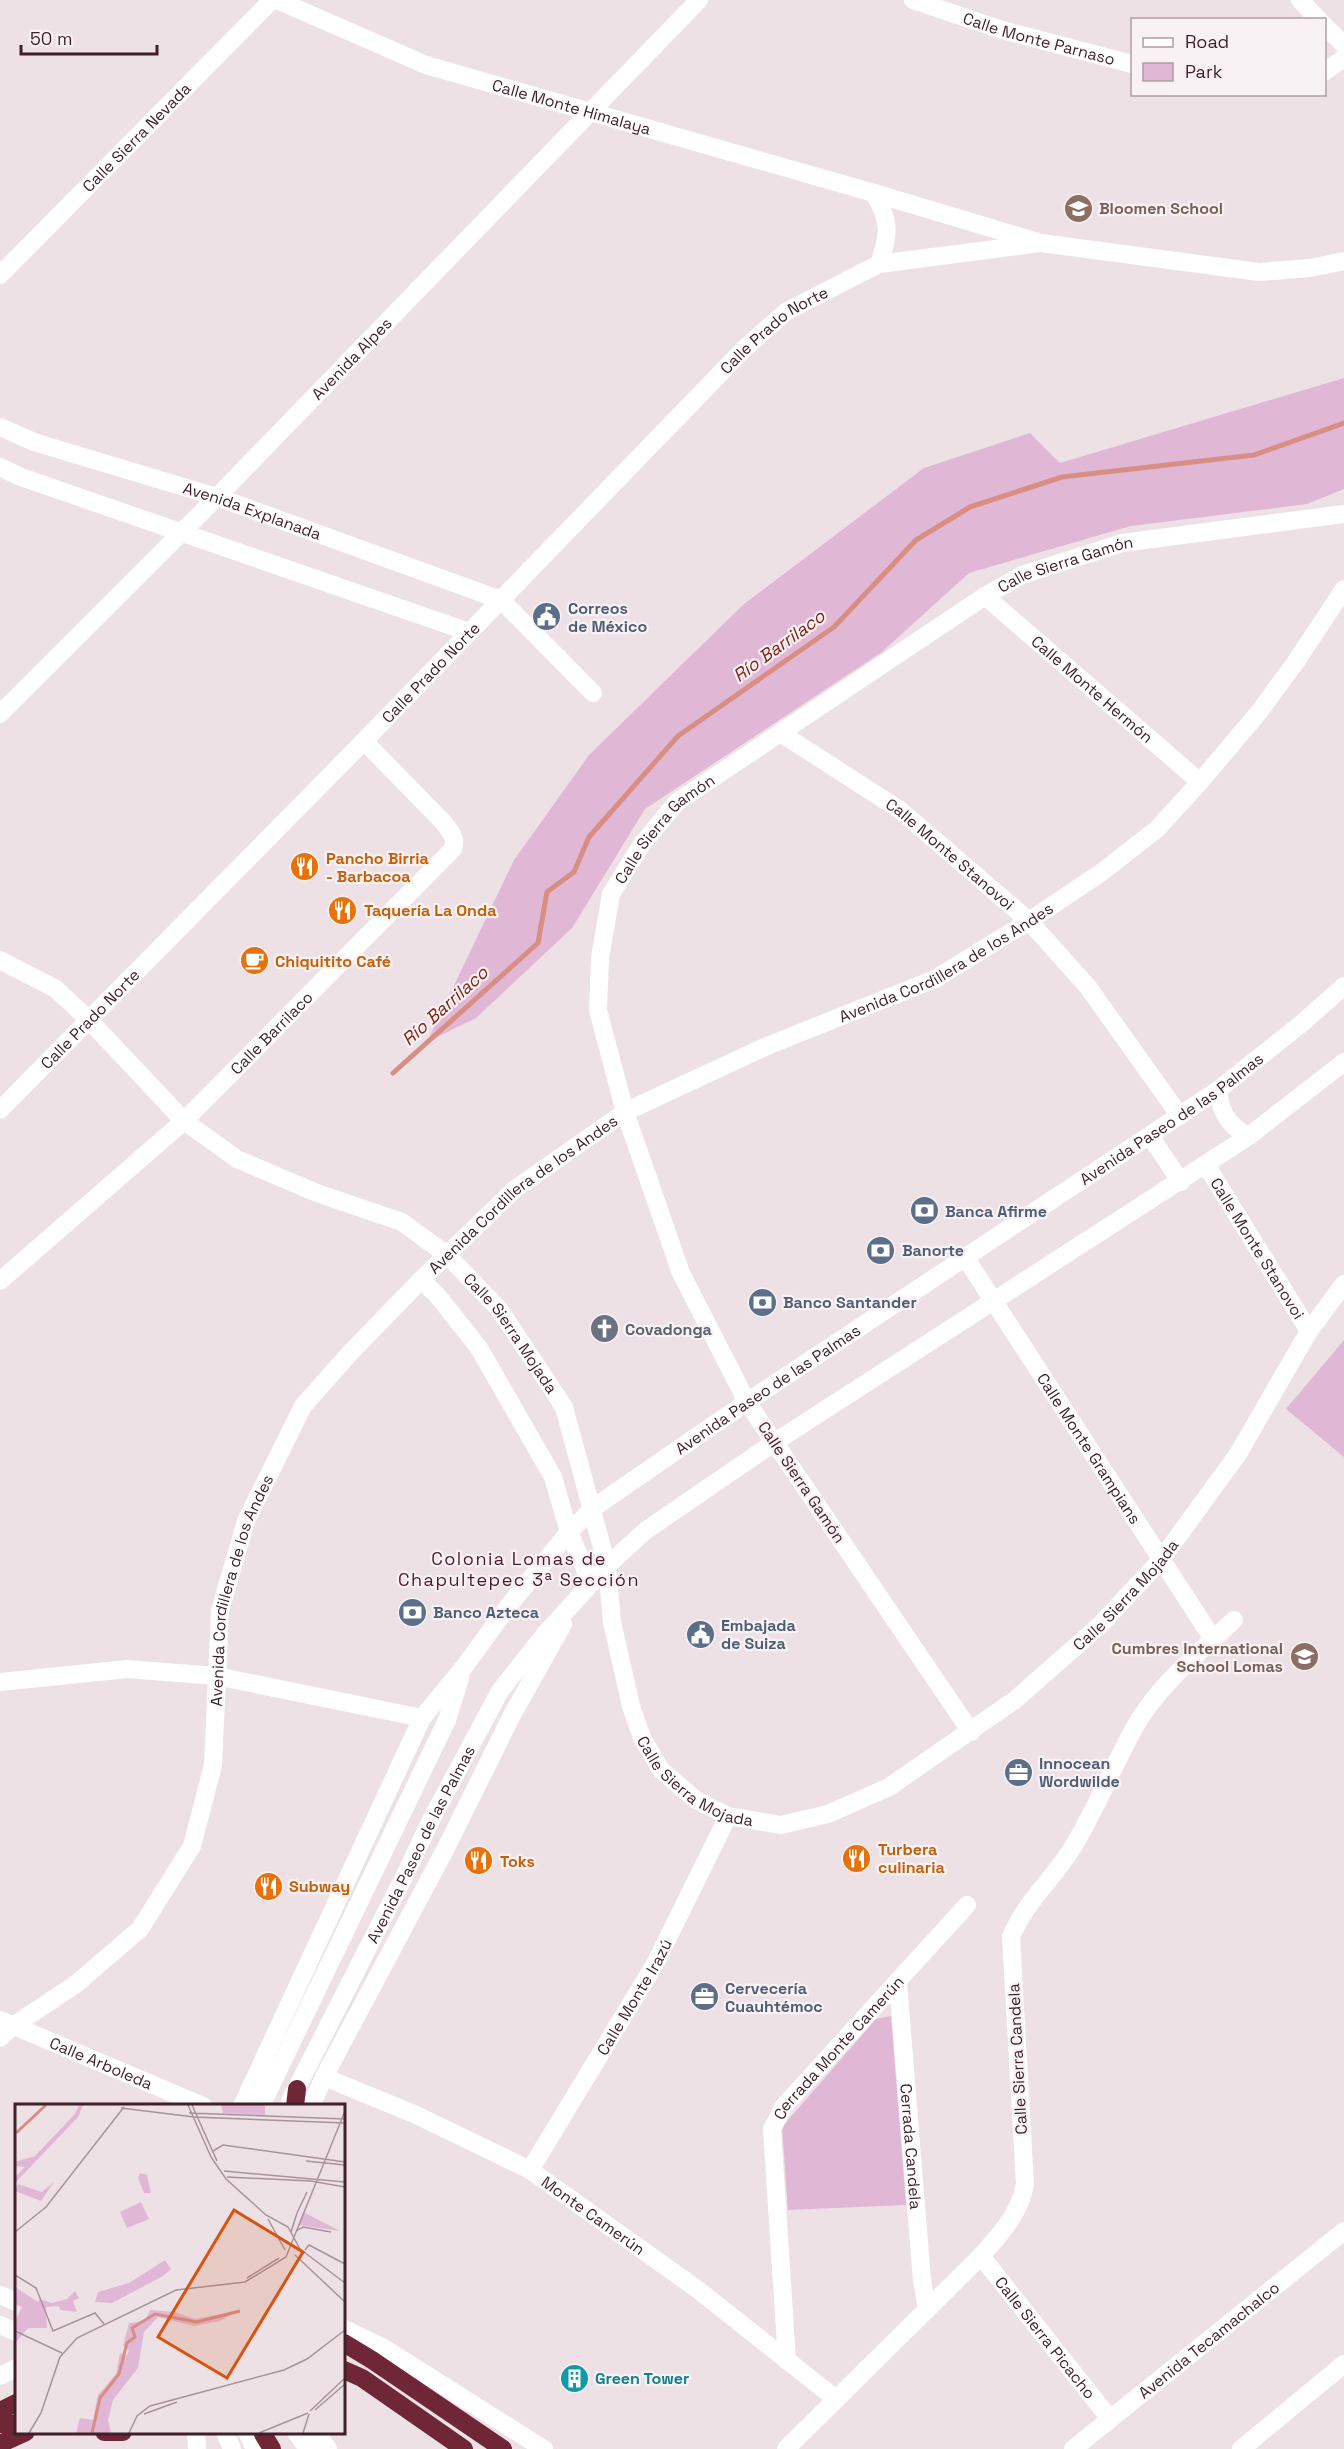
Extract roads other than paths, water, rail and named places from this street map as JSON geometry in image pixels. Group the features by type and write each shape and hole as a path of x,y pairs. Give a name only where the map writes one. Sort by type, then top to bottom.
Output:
{"highway":[{"path":"345,2344 503,2449"},
{"path":"345,2370 362,2378 464,2449"},
{"path":"345,2381 365,2391 452,2449"},
{"path":"0,2411 15,2404"},
{"path":"0,2444 24,2434"}],"street":[{"name":"Calle Monte Himalaya","path":"274,0 426,66 874,193"},
{"name":"Calle Sierra Nevada","path":"0,275 274,0"},
{"name":"Avenida Alpes","path":"0,714 217,497 591,114 699,0"},
{"name":"Calle Monte Parnaso","path":"913,0 1002,30 1131,64"},
{"path":"1299,0 1317,18"},
{"path":"1326,28 1344,45"},
{"path":"1326,71 1344,58"},
{"path":"874,193 882,208 888,241 879,264"},
{"name":"Calle Prado Norte","path":"874,193 1041,243 1259,272 1310,268 1344,261"},
{"name":"Calle Prado Norte","path":"0,1110 364,741 752,342 787,311 879,264 1041,243"},
{"name":"Avenida Explanada","path":"0,427 34,442 217,497 501,600"},
{"path":"0,467 21,477 469,632"},
{"name":"Calle Sierra Gamón","path":"971,1732 747,1402 681,1273 625,1112 598,1010 600,958 611,894 642,844 677,802 782,734 985,596 1022,575 1122,543 1344,514"},
{"name":"Avenida Cordillera de los Andes","path":"4,2028 76,1984 140,1929 192,1846 213,1765 220,1611 246,1521 303,1406 421,1280 515,1189 625,1112 767,1046 935,979 1029,921 1102,872 1157,829 1200,782 1265,704 1344,589"},
{"name":"Calle Monte Hermón","path":"985,596 1200,782"},
{"path":"501,600 593,693"},
{"name":"Calle Monte Stanovoi","path":"782,734 900,810 1029,921 1088,987 1180,1116"},
{"name":"Calle Barrilaco","path":"0,1281 184,1121 453,849 454,836 443,822 364,741"},
{"name":"Calle Sierra Mojada","path":"0,960 56,989 88,1019 184,1121 237,1159 317,1193 402,1222 447,1255 499,1310 564,1407 607,1566 612,1623 631,1706 642,1738 661,1770 696,1800 728,1816 782,1825 828,1814 889,1787 1015,1700 1099,1626 1161,1561 1238,1454 1309,1331 1344,1284"},
{"name":"Avenida Paseo de las Palmas","path":"243,2104 422,1718 464,1667 510,1604 569,1532 592,1508 747,1402 1218,1090 1293,1031 1344,986"},
{"name":"Avenida Paseo de las Palmas","path":"296,2097 431,1820 500,1691 577,1597 607,1566 645,1531 775,1442 1249,1137 1344,1062"},
{"path":"1218,1090 1219,1105 1230,1125 1249,1137"},
{"path":"1150,1136 1181,1182"},
{"name":"Calle Monte Stanovoi","path":"1206,1165 1309,1331"},
{"name":"Calle Monte Grampians","path":"965,1257 992,1302 1213,1639"},
{"name":"Calle Sierra Mojada","path":"421,1280 437,1295 484,1358 553,1477 569,1532 591,1583"},
{"name":"Avenida Paseo de las Palmas","path":"312,2104 324,2077 446,1848 511,1717 577,1597"},
{"name":"Calle Sierra Candela","path":"786,2449 981,2256 1008,2224 1022,2199 1024,2184 1011,1946 1014,1931 1027,1907 1061,1866 1076,1842 1139,1720 1159,1692 1234,1620"},
{"name":"Avenida Paseo de las Palmas","path":"262,2104 447,1720 464,1667"},
{"path":"0,1682 127,1669 216,1676 422,1718"},
{"name":"Calle Monte Irazú","path":"531,2170 656,1964 728,1816"},
{"name":"Cerrada Monte Camerún","path":"787,2361 772,2129 784,2106 967,1905"},
{"name":"Cerrada Candela","path":"898,1983 922,2280 927,2309"},
{"name":"Calle Arboleda","path":"4,2028 198,2104"},
{"name":"Monte Camerún","path":"324,2077 414,2114 531,2170 697,2289 836,2398"},
{"name":"Avenida Tecamachalco","path":"1074,2449 1344,2231"},
{"name":"Calle Sierra Picacho","path":"981,2256 1110,2419"},
{"path":"0,2295 15,2302"},
{"path":"0,2325 15,2332"},
{"path":"345,2329 384,2348 544,2449"},
{"path":"1240,2449 1344,2364"},
{"path":"0,2376 15,2368"},
{"path":"195,2434 197,2449"},
{"path":"205,2434 206,2449"},
{"path":"223,2449 225,2434"},
{"path":"225,2434 232,2449"},
{"path":"297,2434 308,2449"},
{"path":"317,2434 328,2449"}],"waterway":[{"name":"Río Barrilaco","path":"393,1073 538,943 547,892 574,872 589,837 678,736 834,627 916,540 970,507 1062,477 1254,455 1344,423"}],"place":[{"name":"Bloomen School","path":"1078,208"},
{"name":"Correos de México","path":"547,617"},
{"name":"Pancho Birria - Barbacoa","path":"305,867"},
{"name":"Taquería La Onda","path":"343,910"},
{"name":"Chiquitito Café","path":"254,961"},
{"name":"Banca Afirme","path":"924,1211"},
{"name":"Banorte","path":"881,1250"},
{"name":"Banco Santander","path":"762,1302"},
{"name":"Covadonga","path":"604,1329"},
{"name":"Banco Azteca","path":"412,1612"},
{"name":"Embajada de Suiza","path":"700,1634"},
{"name":"Cumbres International School Lomas","path":"1304,1657"},
{"name":"Innocean Wordwilde","path":"1018,1772"},
{"name":"Turbera culinaria","path":"857,1858"},
{"name":"Toks","path":"479,1861"},
{"name":"Subway","path":"268,1886"},
{"name":"Cervecería Cuauhtémoc","path":"704,1997"},
{"name":"Green Tower","path":"574,2378"}],"district":[{"name":"Colonia Lomas de Chapultepec 3ª Sección","path":"519,1569"}]}
